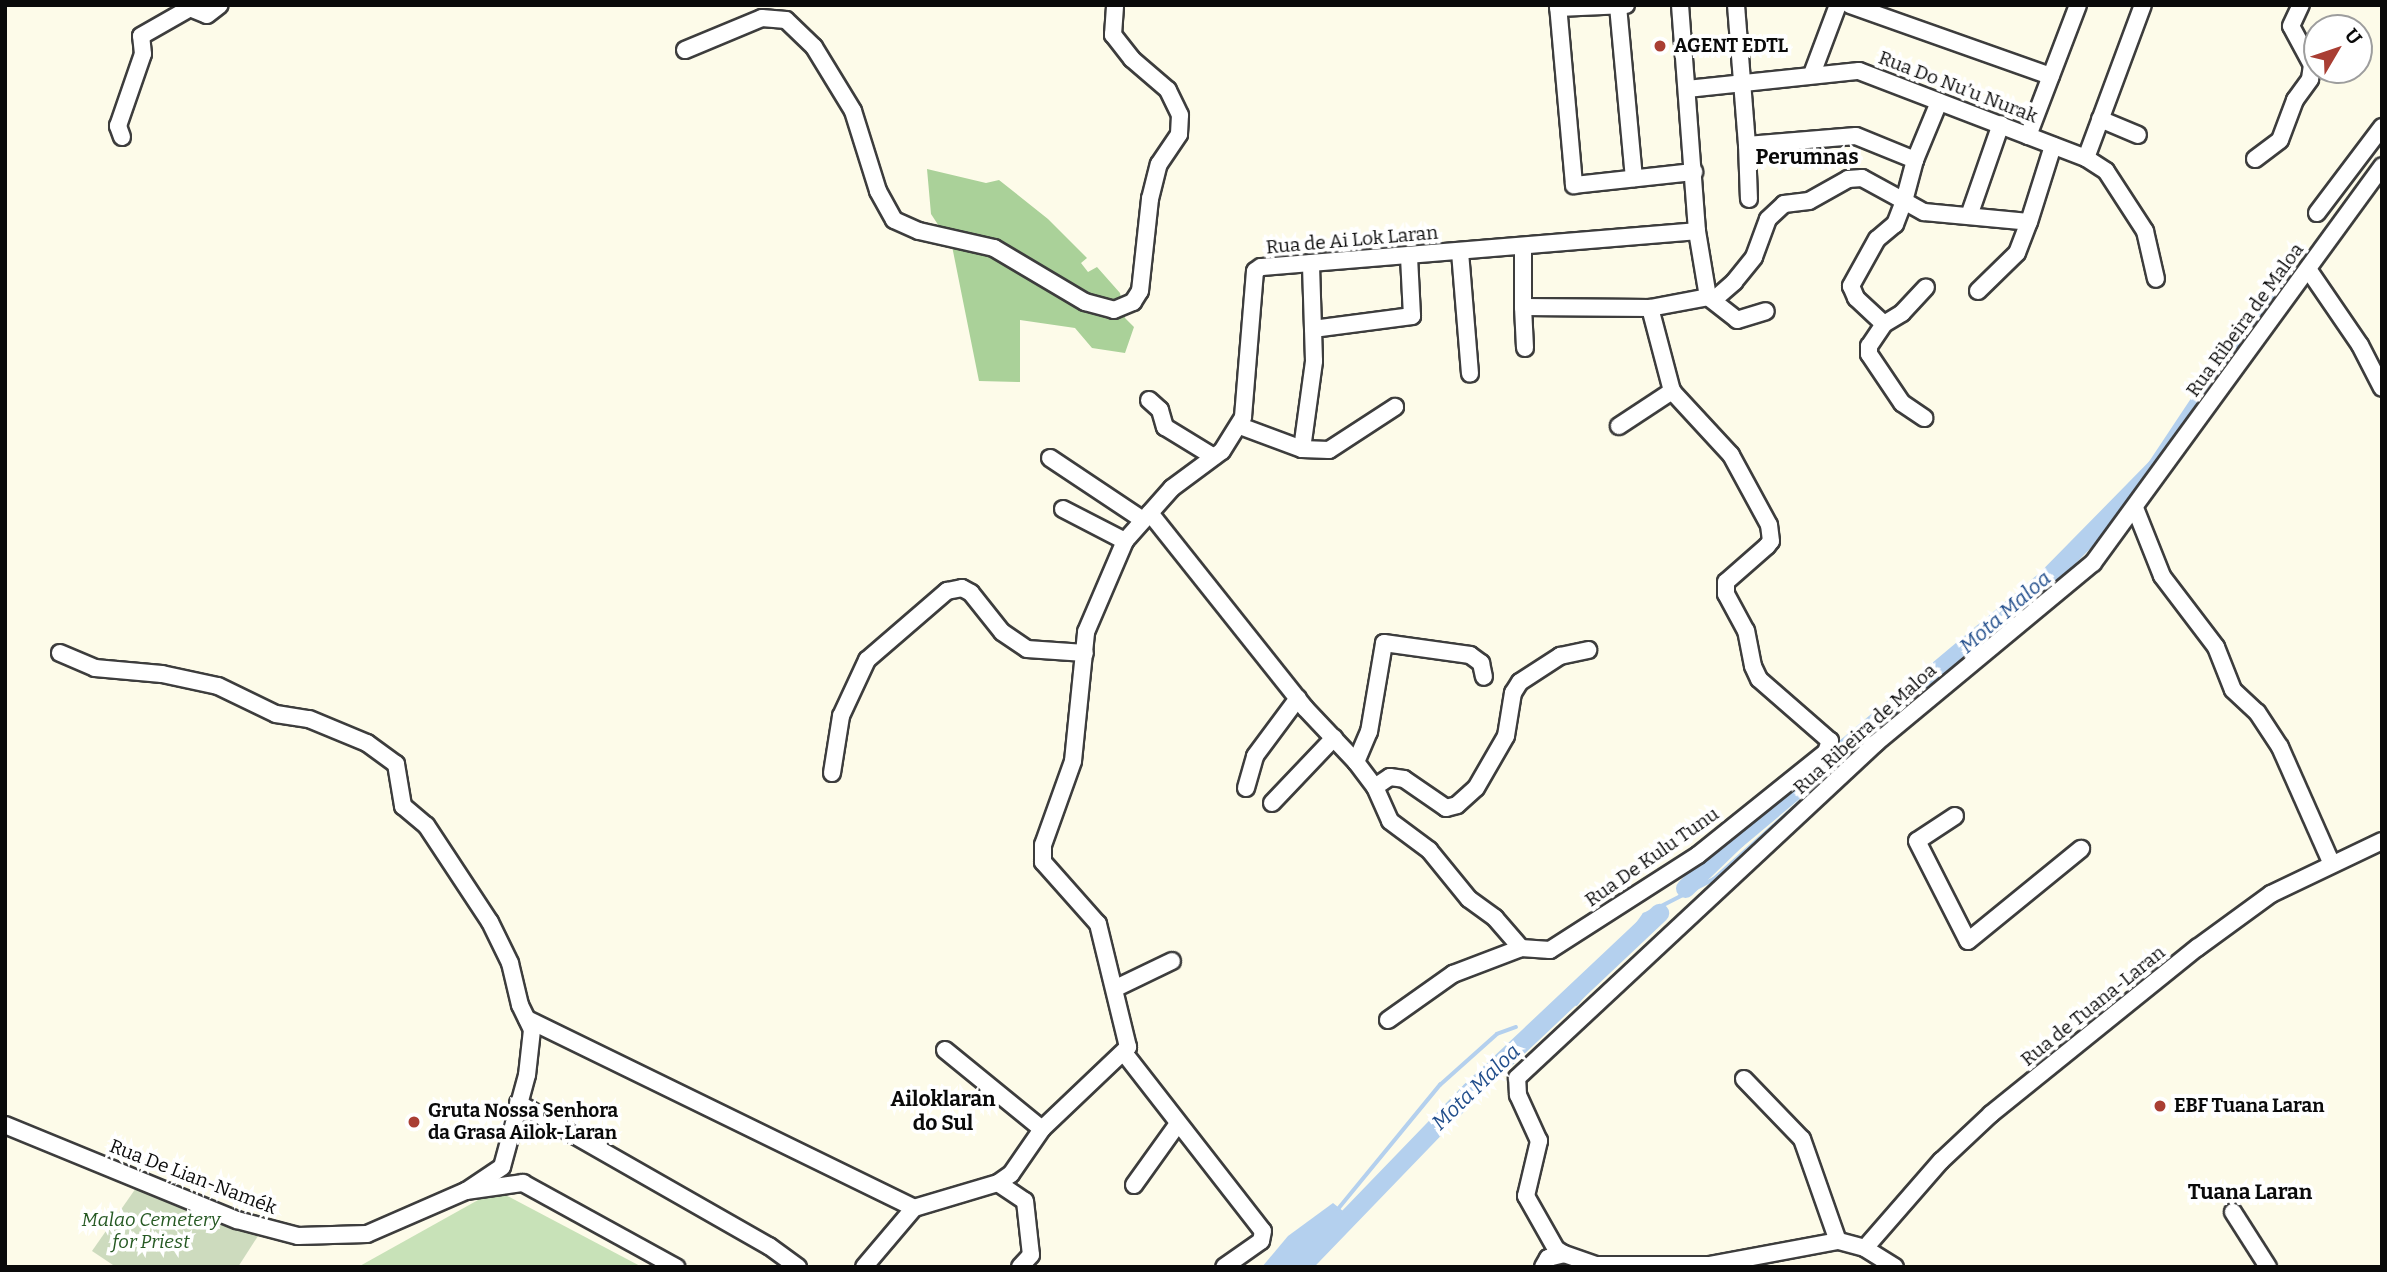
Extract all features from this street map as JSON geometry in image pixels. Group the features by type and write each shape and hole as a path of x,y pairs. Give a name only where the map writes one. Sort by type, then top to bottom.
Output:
{"street":[{"path":"122,137 118,126 143,54 141,36 190,8 207,15 220,5"},
{"path":"685,50 762,18 786,20 814,47 853,111 878,191 894,220 919,231 994,248 1085,302 1114,310 1133,302 1140,291 1150,199 1160,164 1179,134 1180,115 1168,90 1132,59 1113,35 1115,5"},
{"path":"1628,5 1558,7 1574,185 1694,172"},
{"path":"1680,5 1697,232 1708,297 1737,320 1766,311"},
{"path":"1736,5 1748,145 1749,199"},
{"path":"1812,74 1838,5"},
{"path":"1850,5 2051,76"},
{"path":"2028,136 2078,5"},
{"path":"2143,5 2086,158 2106,171 2145,231 2156,279"},
{"path":"2255,159 2280,140 2295,100 2310,79 2312,65 2291,26 2301,5"},
{"path":"1618,6 1634,178"},
{"name":"Rua Do Nu’u Nurak","path":"1687,89 1859,71 2086,158"},
{"path":"1884,324 1856,299 1851,286 1877,239 1895,224 1915,160 1939,102"},
{"path":"2100,119 2138,135"},
{"path":"1970,213 2001,124"},
{"path":"2317,213 2382,127"},
{"path":"1748,145 1856,136 1915,160"},
{"path":"1978,291 2017,253 2053,146"},
{"name":"Rua Ribeira de Maloa","path":"1564,1254 1556,1249 1526,1196 1539,1141 1518,1095 1517,1078 1876,743 2093,563 2382,166"},
{"path":"1523,307 1650,307 1708,297 1725,291 1754,257 1768,219 1784,205 1809,201 1848,179 1862,178 1924,212 1970,213 2029,222"},
{"name":"Rua de Ai Lok Laran","path":"1240,426 1255,271 1311,263 1697,232"},
{"path":"1523,247 1525,348"},
{"path":"1460,252 1470,374"},
{"path":"1313,329 1412,316 1409,256"},
{"path":"1302,449 1314,361 1311,263"},
{"path":"2308,270 2360,345 2382,388"},
{"path":"1924,418 1902,403 1869,354 1869,346 1884,324 1902,313 1926,287"},
{"name":"Rua De Kulu Tunu","path":"1521,948 1550,950 1653,886 1797,777 1826,752 1830,741 1759,679 1746,631 1726,594 1726,582 1771,541 1769,525 1731,455 1672,391 1650,307"},
{"path":"1619,426 1672,391"},
{"path":"1149,400 1160,410 1166,427 1214,457"},
{"path":"864,1267 914,1208 998,1183 1011,1174 1042,1129 1125,1054 1129,1036 1098,924 1043,862 1043,845 1073,761 1087,632 1125,541 1172,488 1214,457 1240,426 1302,449 1329,450 1395,407"},
{"path":"1050,458 1147,516 1298,698 1356,762 1375,787 1390,821 1429,850 1469,899 1495,918 1521,948 1453,974 1388,1020"},
{"path":"2135,508 2162,576 2216,647 2233,690 2257,712 2280,747 2331,862"},
{"path":"1063,509 1125,541"},
{"path":"832,773 841,716 867,660 947,591 962,588 971,593 1002,632 1027,649 1085,653"},
{"path":"1356,762 1369,732 1384,643 1470,655 1481,663 1484,677"},
{"path":"1375,787 1390,777 1404,779 1446,808 1457,805 1476,788 1506,736 1513,693 1520,682 1560,656 1588,650"},
{"path":"60,653 95,668 162,674 218,686 276,714 309,719 367,743 396,764 402,806 426,825 490,922 510,963 527,1019 533,1030 502,1167 466,1191"},
{"path":"1247,788 1255,756 1298,698"},
{"path":"1272,803 1334,738"},
{"path":"1955,816 1917,841 1968,941 2081,849"},
{"name":"Rua de Tuana-Laran","path":"1865,1248 1941,1161 2056,1062 2252,907 2331,862 2382,841"},
{"path":"1116,988 1172,961"},
{"path":"527,1019 914,1208"},
{"path":"945,1050 1042,1129"},
{"path":"1125,1054 1177,1125 1263,1231 1261,1241 1224,1267"},
{"path":"1744,1079 1802,1139 1838,1241"},
{"path":"518,1103 769,1245 798,1267"},
{"name":"Rua De Lian-Namék","path":"5,1125 237,1220 298,1236 367,1234 466,1191 523,1182 676,1267"},
{"path":"1134,1185 1177,1125"},
{"path":"998,1183 1025,1201 1031,1255 1020,1267"},
{"path":"2233,1212 2269,1267"},
{"path":"1543,1267 1548,1258 1564,1254 1596,1265 1710,1265 1838,1241 1865,1248 1895,1267"}],"green space":[{"path":"927,169 986,183 999,180 1048,219 1087,258 1081,263 1088,272 1097,267 1120,293 1125,318 1134,327 1125,353 1092,348 1075,328 1020,320 1020,382 979,381 952,246 931,214"},
{"name":"Malao Cemetery for Priest","path":"136,1188 258,1236 238,1267 116,1267 92,1251"},
{"path":"496,1190 642,1267 358,1267"}],"water":[{"path":"1333,1203 1343,1211 1301,1267 1262,1267 1288,1236"}],"waterway":[{"name":"Mota Maloa","path":"1685,888 1736,839 2047,578 2156,467 2233,351 2281,295"},
{"path":"1901,712 2112,524"},
{"path":"1635,928 1644,915 1714,879 1827,778"},
{"name":"Mota Maloa","path":"1300,1267 1470,1091 1659,913"},
{"path":"1576,1004 1585,993"},
{"path":"1338,1209 1440,1085 1497,1034 1516,1027"}],"place":[{"name":"AGENT EDTL","path":"1660,46"},
{"name":"EBF Tuana Laran","path":"2160,1106"},
{"name":"Gruta Nossa Senhora da Grasa Ailok-Laran","path":"414,1122"}],"district":[{"name":"Perumnas","path":"1807,157"},
{"name":"Ailoklaran do Sul","path":"943,1111"},
{"name":"Tuana Laran","path":"2250,1192"}]}
